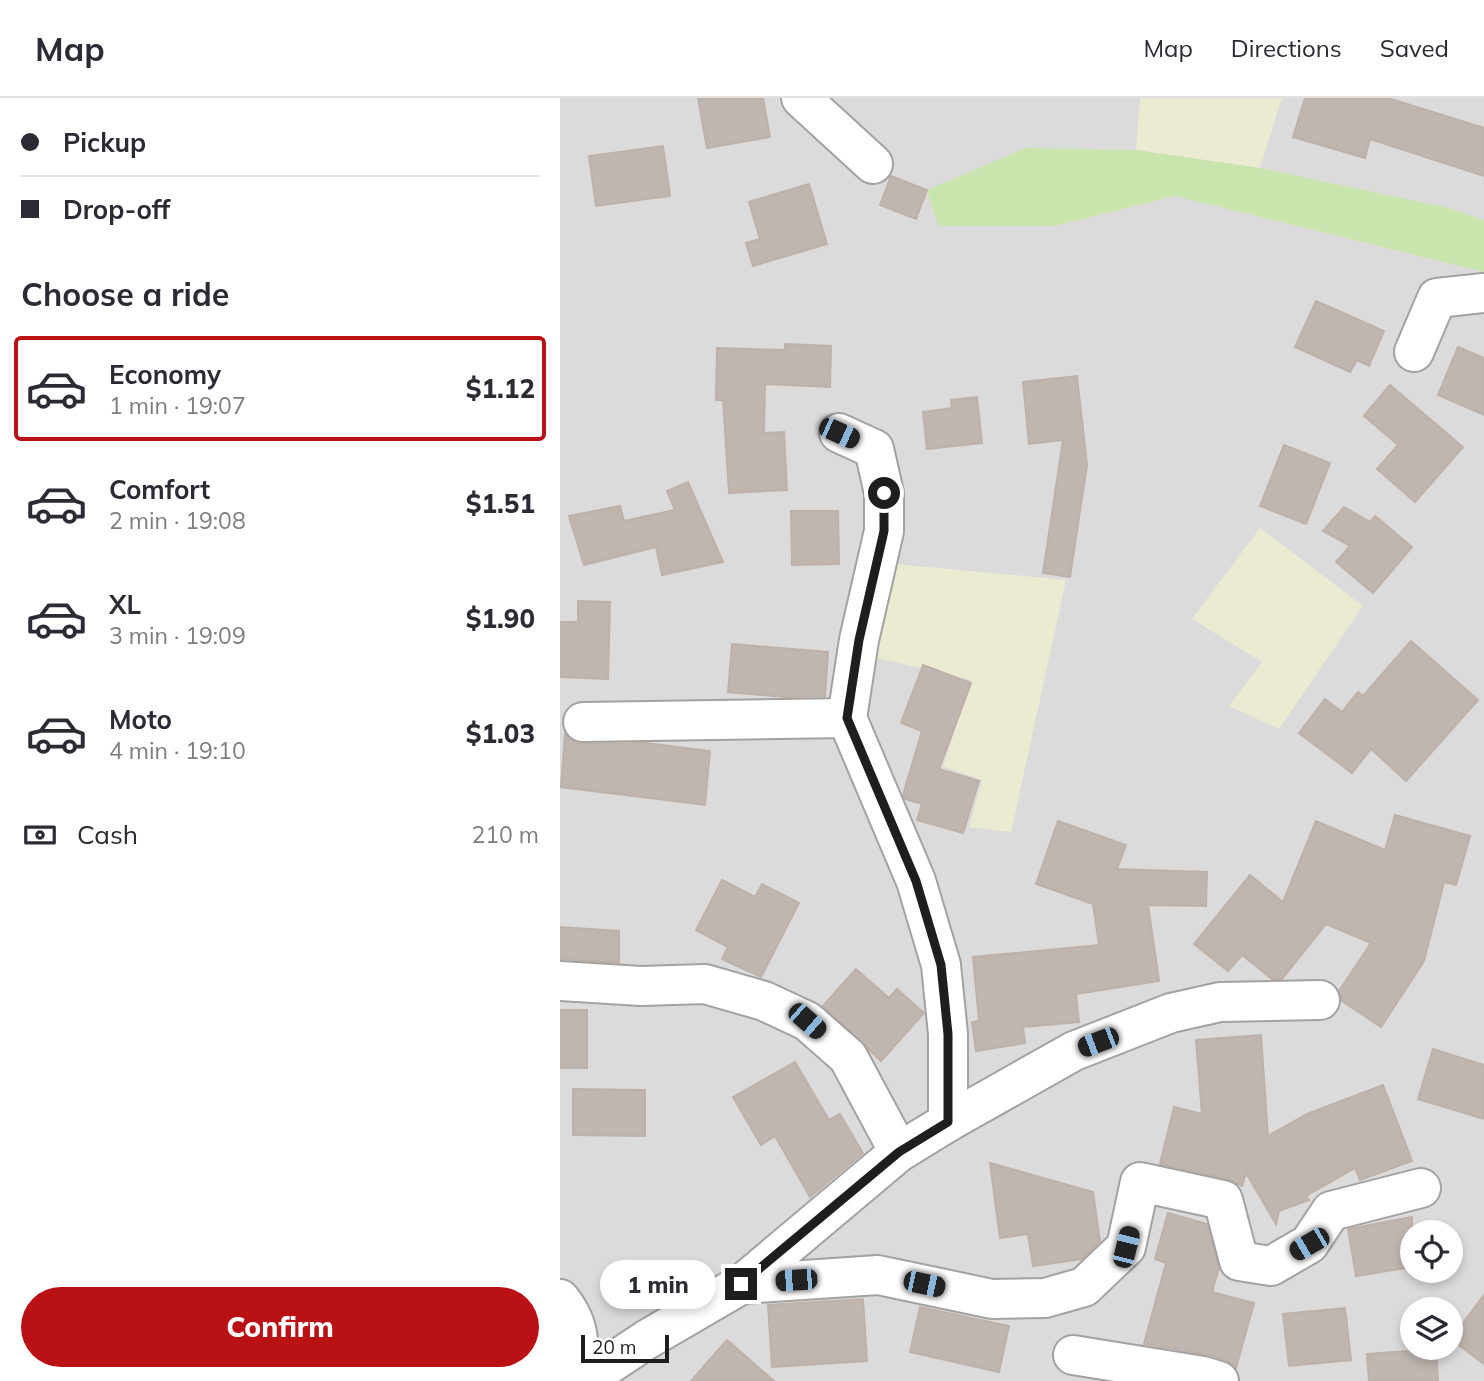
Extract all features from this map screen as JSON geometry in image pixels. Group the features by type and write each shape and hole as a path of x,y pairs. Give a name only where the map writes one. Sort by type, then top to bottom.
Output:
{"street":[{"path":"802,98 873,164"},
{"path":"1414,352 1437,298 1484,293"},
{"path":"839,433 874,449 884,493 884,531 859,640 847,718 916,881 941,965 948,1034 948,1122"},
{"path":"583,722 847,718"},
{"path":"560,981 641,986 705,984 764,1001 807,1021 848,1057 899,1152"},
{"path":"584,1381 646,1340 741,1284 899,1152 1074,1051 1171,1013 1220,1002 1320,1000"},
{"path":"741,1284 878,1275 992,1298 1045,1298 1084,1287 1126,1247 1140,1182 1223,1200 1239,1261 1271,1266 1309,1244 1331,1211 1421,1188"},
{"path":"1063,1293 1072,1368 1203,1376 1219,1381"},
{"path":"560,1299 573,1316 576,1329 579,1354 573,1381"}],"shaded area":[{"path":"560,98 1484,98 1484,1381 560,1381"}],"green space":[{"path":"1140,98 1282,98 1260,168 1136,150"},
{"path":"1025,148 1136,150 1260,168 1449,208 1484,220 1484,272 1175,196 1055,226 938,226 927,190"},
{"path":"1260,528 1363,606 1279,729 1229,706 1262,662 1192,619"},
{"path":"884,563 1066,580 1011,832 969,827 982,780 943,766 972,680 864,655"}],"building":[{"path":"698,98 763,98 770,137 707,148"},
{"path":"1305,98 1388,98 1484,128 1484,176 1370,139 1365,158 1293,137"},
{"path":"663,146 670,196 596,206 589,156"},
{"path":"891,176 927,190 916,219 880,205"},
{"path":"809,184 827,244 753,266 746,243 760,239 749,202"},
{"path":"1316,301 1384,331 1369,366 1357,360 1350,372 1295,347"},
{"path":"785,344 831,346 830,387 765,384 764,433 784,432 787,490 729,493 723,400 716,400 717,348 785,350"},
{"path":"1458,347 1484,358 1484,415 1438,395"},
{"path":"1077,376 1087,465 1070,577 1043,573 1063,440 1029,444 1023,382"},
{"path":"1390,385 1463,447 1415,502 1377,469 1398,445 1364,416"},
{"path":"977,397 982,443 927,449 923,412 952,408 951,400"},
{"path":"1284,445 1330,463 1306,524 1260,506"},
{"path":"688,482 723,562 662,575 656,547 584,565 569,516 620,506 624,521 675,510 667,491"},
{"path":"1344,507 1370,522 1375,516 1412,547 1373,593 1336,562 1350,546 1323,531"},
{"path":"791,511 838,511 839,564 792,565"},
{"path":"578,601 610,602 608,679 560,677 560,622 578,622"},
{"path":"1411,641 1478,700 1406,781 1371,749 1352,773 1299,733 1325,699 1342,712 1358,692 1363,696"},
{"path":"732,644 828,652 825,696 784,697 728,692"},
{"path":"923,665 971,683 939,769 979,781 963,833 917,820 922,804 905,799 903,795 922,731 901,723"},
{"path":"565,734 573,741 583,744 646,743 710,751 705,805 561,787"},
{"path":"1395,815 1470,836 1456,885 1444,882 1424,961 1381,1027 1342,1001 1339,991 1371,943 1326,924 1282,979 1272,979 1242,955 1228,971 1194,944 1250,875 1283,902 1316,821 1385,850"},
{"path":"1058,821 1126,845 1117,869 1207,872 1206,906 1148,905 1159,981 1076,994 1079,1022 1023,1027 1025,1043 976,1051 972,1022 979,1021 973,957 1099,945 1093,904 1036,884"},
{"path":"722,880 755,897 762,884 799,903 761,977 722,959 728,947 696,930"},
{"path":"560,927 619,931 619,963 560,959"},
{"path":"856,969 889,998 897,989 924,1013 881,1061 823,1006"},
{"path":"560,1010 587,1010 587,1068 560,1068"},
{"path":"1261,1035 1268,1136 1307,1114 1383,1085 1412,1161 1360,1180 1355,1168 1306,1196 1309,1200 1279,1211 1276,1224 1246,1173 1242,1186 1228,1179 1160,1164 1174,1107 1202,1114 1196,1040"},
{"path":"1433,1049 1484,1065 1484,1119 1418,1099"},
{"path":"795,1062 829,1120 840,1114 863,1153 810,1197 775,1136 761,1145 733,1097"},
{"path":"573,1089 645,1090 645,1136 573,1135"},
{"path":"990,1163 1093,1192 1100,1241 1082,1259 1033,1266 1028,1234 1000,1238"},
{"path":"1168,1213 1207,1224 1219,1268 1212,1292 1254,1303 1236,1368 1226,1360 1210,1355 1144,1344 1166,1263 1155,1259"},
{"path":"1412,1217 1412,1220 1400,1220 1400,1269 1356,1276 1348,1229"},
{"path":"1484,1295 1484,1364 1463,1348 1463,1323"},
{"path":"863,1299 867,1361 772,1367 768,1305"},
{"path":"920,1307 1009,1326 999,1372 910,1352"},
{"path":"1345,1308 1351,1360 1289,1366 1283,1314"},
{"path":"727,1340 774,1381 691,1381"},
{"path":"1400,1352 1400,1360 1437,1360 1438,1381 1369,1381 1367,1354"}],"route":[{"path":"741,1284 899,1152 948,1122 948,1034 941,965 916,881 847,718 859,640 884,531 884,493"}]}
